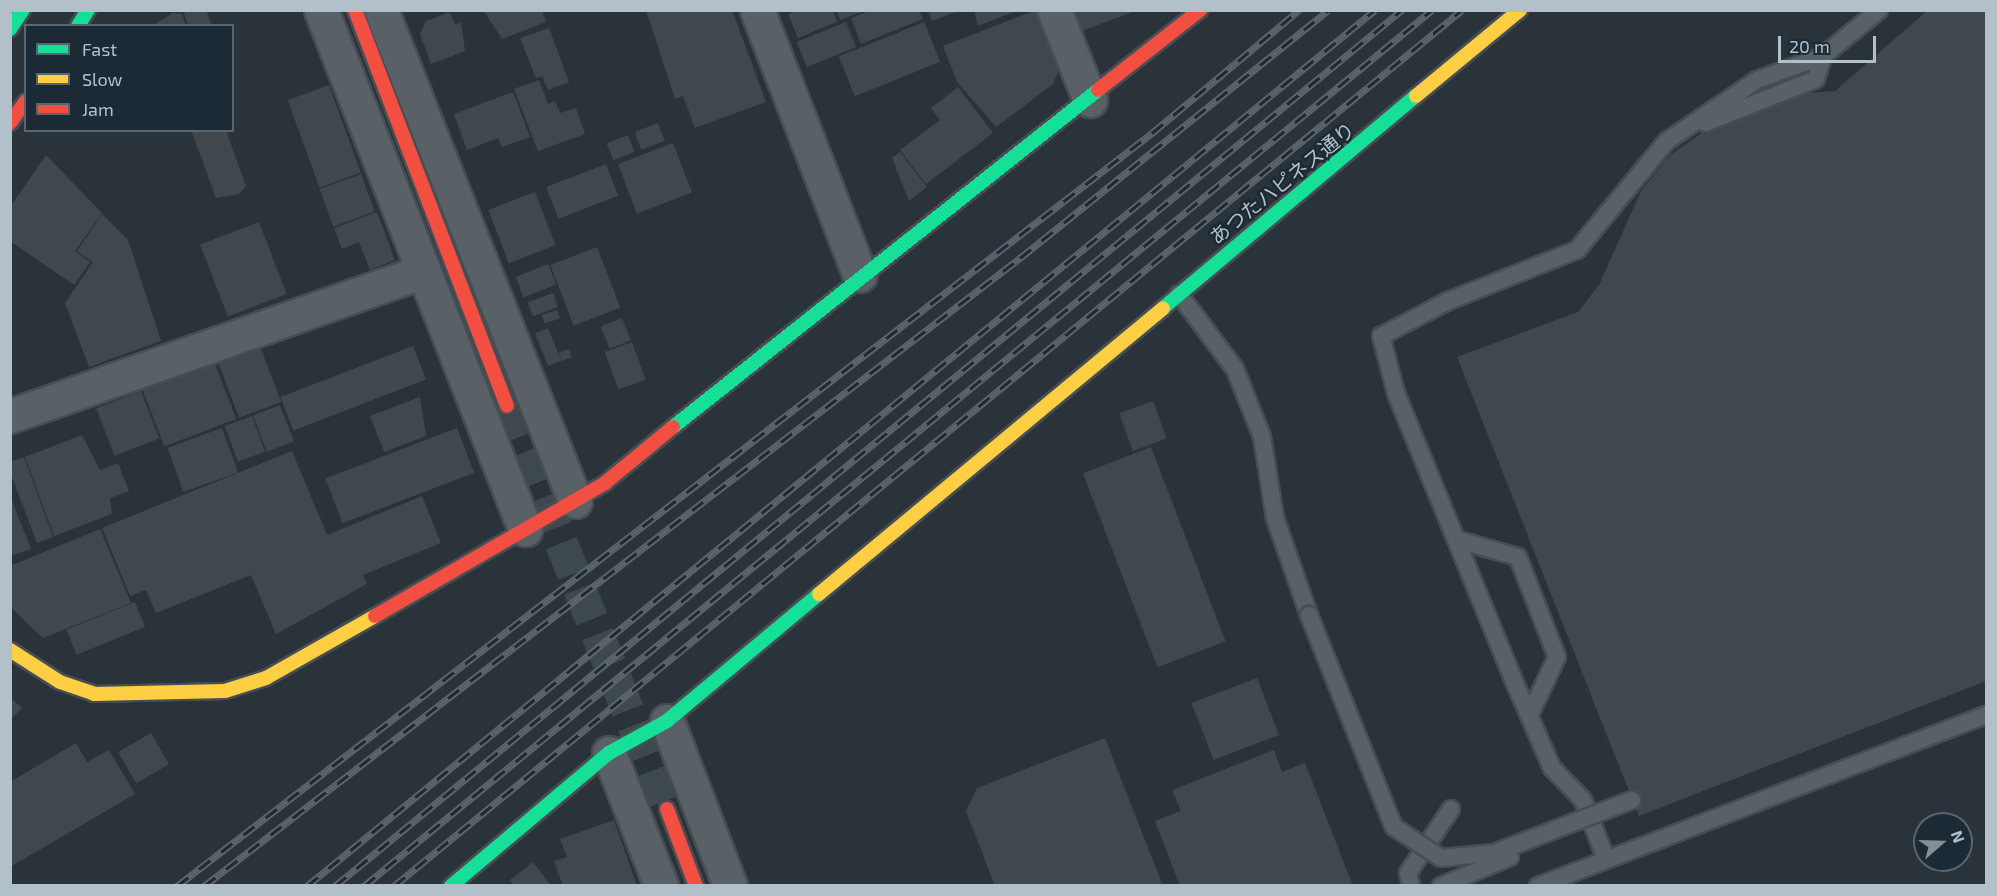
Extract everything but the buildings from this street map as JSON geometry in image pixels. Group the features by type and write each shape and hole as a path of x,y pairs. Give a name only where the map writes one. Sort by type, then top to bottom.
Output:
{"street":[{"path":"10,29 23,10"},
{"path":"79,24 88,10"},
{"path":"321,10 525,529"},
{"path":"757,10 860,275"},
{"path":"1054,10 1090,100"},
{"path":"10,650 60,682 94,694 225,691 266,678 605,483 860,275 1090,100 1200,10"},
{"name":"あつたハピネス通り","path":"451,885 609,753 667,721 1071,388 1179,294 1520,10"},
{"path":"377,11 575,501"},
{"path":"377,11 507,406"},
{"path":"10,123 24,104"},
{"path":"10,416 423,271"},
{"path":"667,721 730,885"},
{"path":"609,753 661,885"},
{"path":"667,809 696,885"}],"lane":[{"path":"1606,859 1583,800 1552,768 1531,712 1393,384 1382,333 1577,250 1667,141 1757,80 1823,56 1855,33 1879,10"},
{"path":"1179,294 1235,369 1262,437 1275,518 1309,615 1394,827 1442,858 1494,853 1634,805 1441,885"},
{"path":"1458,540 1518,557 1557,657 1531,712"},
{"path":"1539,885 1986,715"},
{"path":"1410,885 1408,873 1451,809"}],"tunnel":[{"path":"507,406 667,809"}],"railway":[{"path":"177,886 1152,133 1299,10"},
{"path":"204,886 1020,258 1328,10"},
{"path":"307,886 1375,10"},
{"path":"335,886 1402,10"},
{"path":"364,886 1432,10"},
{"path":"394,886 1462,10"}],"traffic: fast":[{"path":"10,29 23,10"},
{"path":"79,24 88,10"},
{"path":"673,427 1098,90"},
{"path":"1163,308 1416,96"},
{"path":"451,886 609,753 667,721 819,594"}],"traffic: slow":[{"path":"1416,96 1520,10"},
{"path":"819,594 1163,308"},
{"path":"10,650 60,682 94,694 225,691 266,678 375,616"}],"traffic: jam":[{"path":"355,10 507,406"},
{"path":"1098,90 1200,10"},
{"path":"10,123 24,104"},
{"path":"375,616 605,483 673,427"},
{"path":"667,809 696,886"}]}
